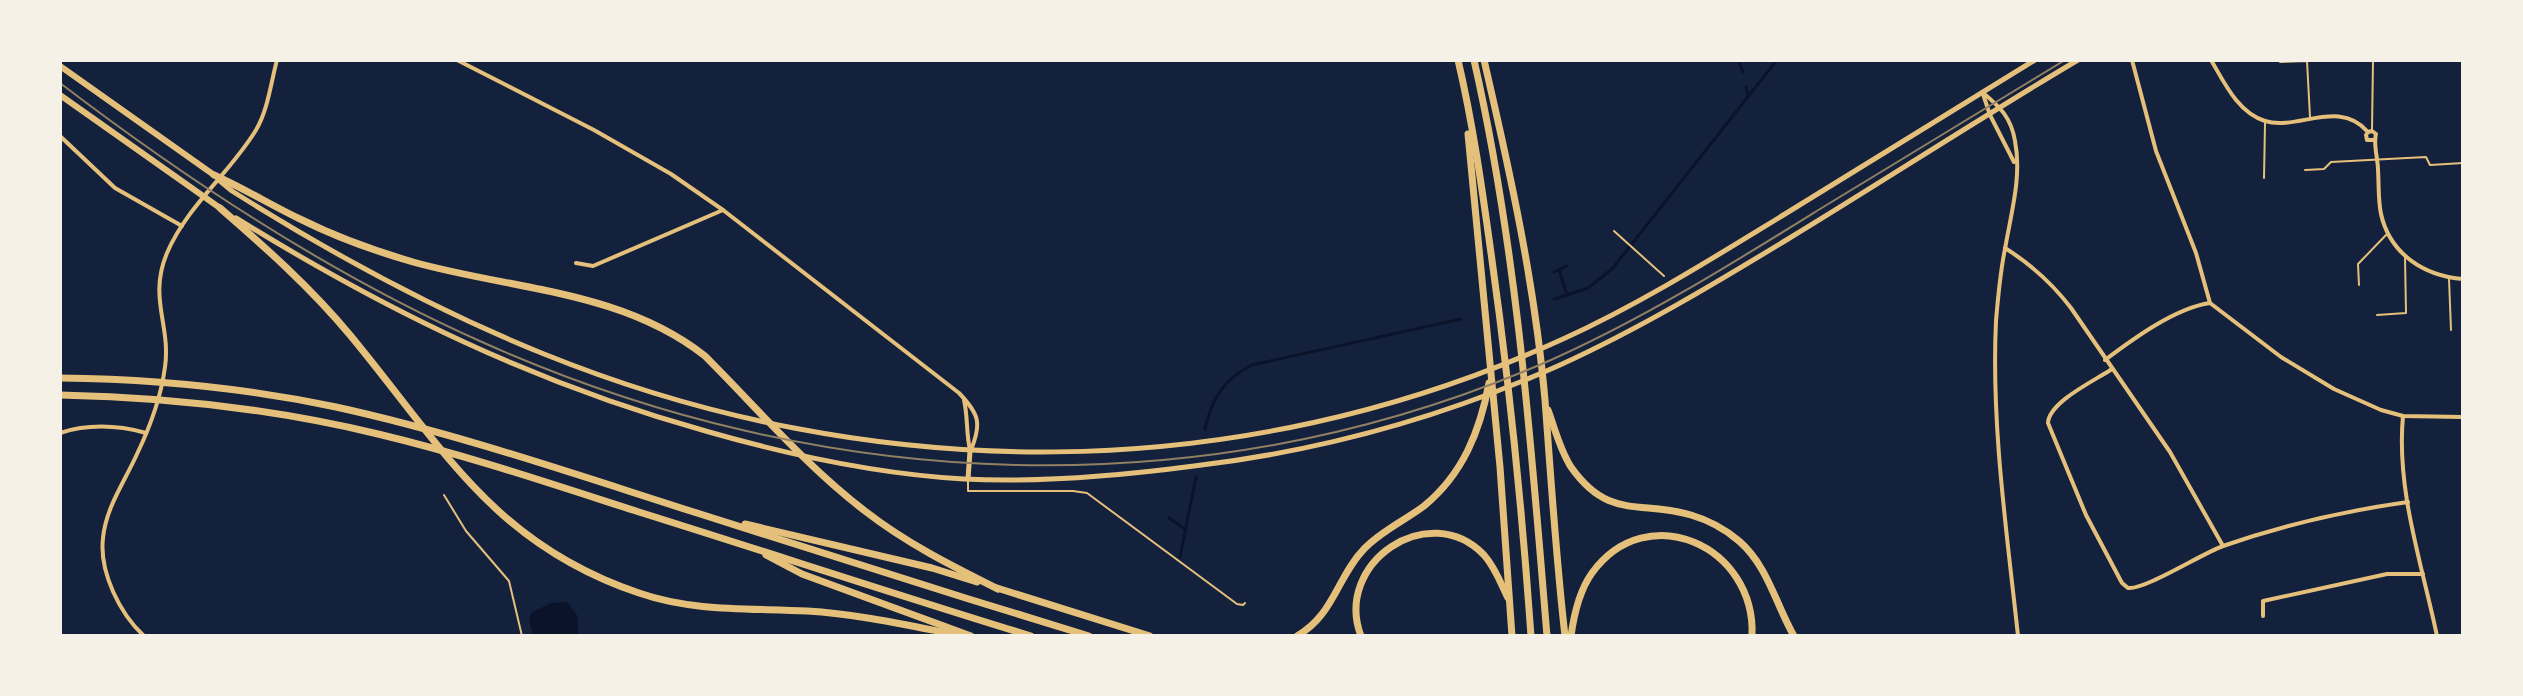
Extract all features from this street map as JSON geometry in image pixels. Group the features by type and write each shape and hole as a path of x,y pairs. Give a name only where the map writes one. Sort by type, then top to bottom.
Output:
{"highway":[{"path":"1458,60 1481,180 1502,329 1531,636"},
{"path":"1474,60 1491,144 1517,325 1547,636"},
{"path":"1484,60 1514,188 1535,321 1565,636"},
{"path":"1464,84 1512,636"},
{"path":"214,175 234,188 361,245 415,262 564,293 641,317 686,342 847,495 884,525 998,589"},
{"path":"220,208 289,270 348,332 440,451 485,500 541,547 573,566 641,594 712,609 829,613 963,636"},
{"path":"1297,636 1318,620 1328,607 1363,550 1383,532 1425,505 1442,489 1465,458 1485,408 1491,373"},
{"path":"60,378 174,383 275,396 388,419 484,445 1089,636"},
{"path":"60,395 170,400 277,414 379,434 478,461 1031,636"},
{"path":"1544,399 1560,447 1582,481 1616,504 1689,514 1713,523 1740,542 1764,573 1794,636"},
{"path":"696,513 932,568 1150,636"},
{"path":"1361,636 1356,615 1357,598 1368,569 1390,546 1413,536 1451,536 1476,548 1494,569 1510,604"},
{"path":"1571,636 1582,589 1602,560 1625,544 1658,536 1674,536 1702,545 1731,569 1749,601 1752,636"},
{"path":"750,547 802,574 971,636"}],"main road":[{"path":"234,188 325,248 429,303 544,355 695,405 777,425 884,443 970,451 1103,452 1150,449 1239,438 1349,415 1451,384 1562,339 1656,291 2035,60"},
{"path":"60,95 220,208 306,262 424,325 502,361 583,393 657,418 811,459 890,472 968,479 1082,478 1161,471 1263,456 1375,432 1475,399 1584,354 1678,304 2078,60"},
{"path":"60,66 214,175"},
{"path":"968,479 970,451"}],"street":[{"path":"144,636 125,614 115,593 104,560 102,542 112,505 146,433 160,392 166,364 158,290 161,270 182,226 256,130 277,60"},
{"path":"457,60 635,152 723,210 963,398 976,416 978,432 970,451"},
{"path":"2132,60 2156,151 2205,280 2210,303 2310,376 2381,410 2403,416 2463,417"},
{"path":"2211,60 2224,84 2244,109 2265,122 2338,116 2350,119 2376,134 2380,208 2388,233 2405,257 2422,269 2448,278 2463,279"},
{"path":"1982,92 2001,108 2015,139 2016,193 1996,320 1996,395 2018,636"},
{"path":"1982,92 2016,168"},
{"path":"60,136 115,188 182,226"},
{"path":"576,263 593,266 723,210"},
{"path":"2005,248 2039,271 2054,286 2170,452 2223,546"},
{"path":"2105,360 2155,326 2210,303"},
{"path":"2112,369 2055,406 2048,423 2086,515 2122,583 2128,588 2143,587 2223,546 2298,522 2408,502"},
{"path":"963,398 967,415 965,432 970,451"},
{"path":"2403,416 2402,456 2408,502 2437,636"},
{"path":"60,433 81,427 100,427 146,433"},
{"path":"2263,616 2263,601 2387,574 2423,574"}],"lane":[{"path":"2280,62 2307,61 2310,118"},
{"path":"2370,131 2374,125 2373,61"},
{"path":"2264,178 2265,122"},
{"path":"2305,170 2324,169 2331,162 2426,157 2430,165 2463,163"},
{"path":"1614,231 1664,276"},
{"path":"2359,285 2358,264 2388,233"},
{"path":"2377,315 2406,313 2405,257"},
{"path":"2448,278 2451,330"},
{"path":"968,479 968,491 1087,493 1237,604 1245,603"},
{"path":"444,495 466,531 509,581 522,636"}],"water":[{"path":"567,602 577,615 579,636 533,636 529,620 531,613 551,603"}],"waterway":[{"path":"1738,60 1743,72"},
{"path":"1554,299 1588,288 1612,269 1777,60"},
{"path":"1746,87 1748,95"},
{"path":"1554,272 1567,266"},
{"path":"1559,270 1567,295"},
{"path":"1205,429 1220,391 1233,377 1252,365 1461,319"},
{"path":"1180,557 1196,477"},
{"path":"1169,518 1185,529"}],"tram line":[{"path":"60,83 160,156 264,225 371,287 482,342 612,393 744,431 879,455 1015,465 1151,461 1286,442 1420,409 1551,360 1688,289 2065,60"}]}
